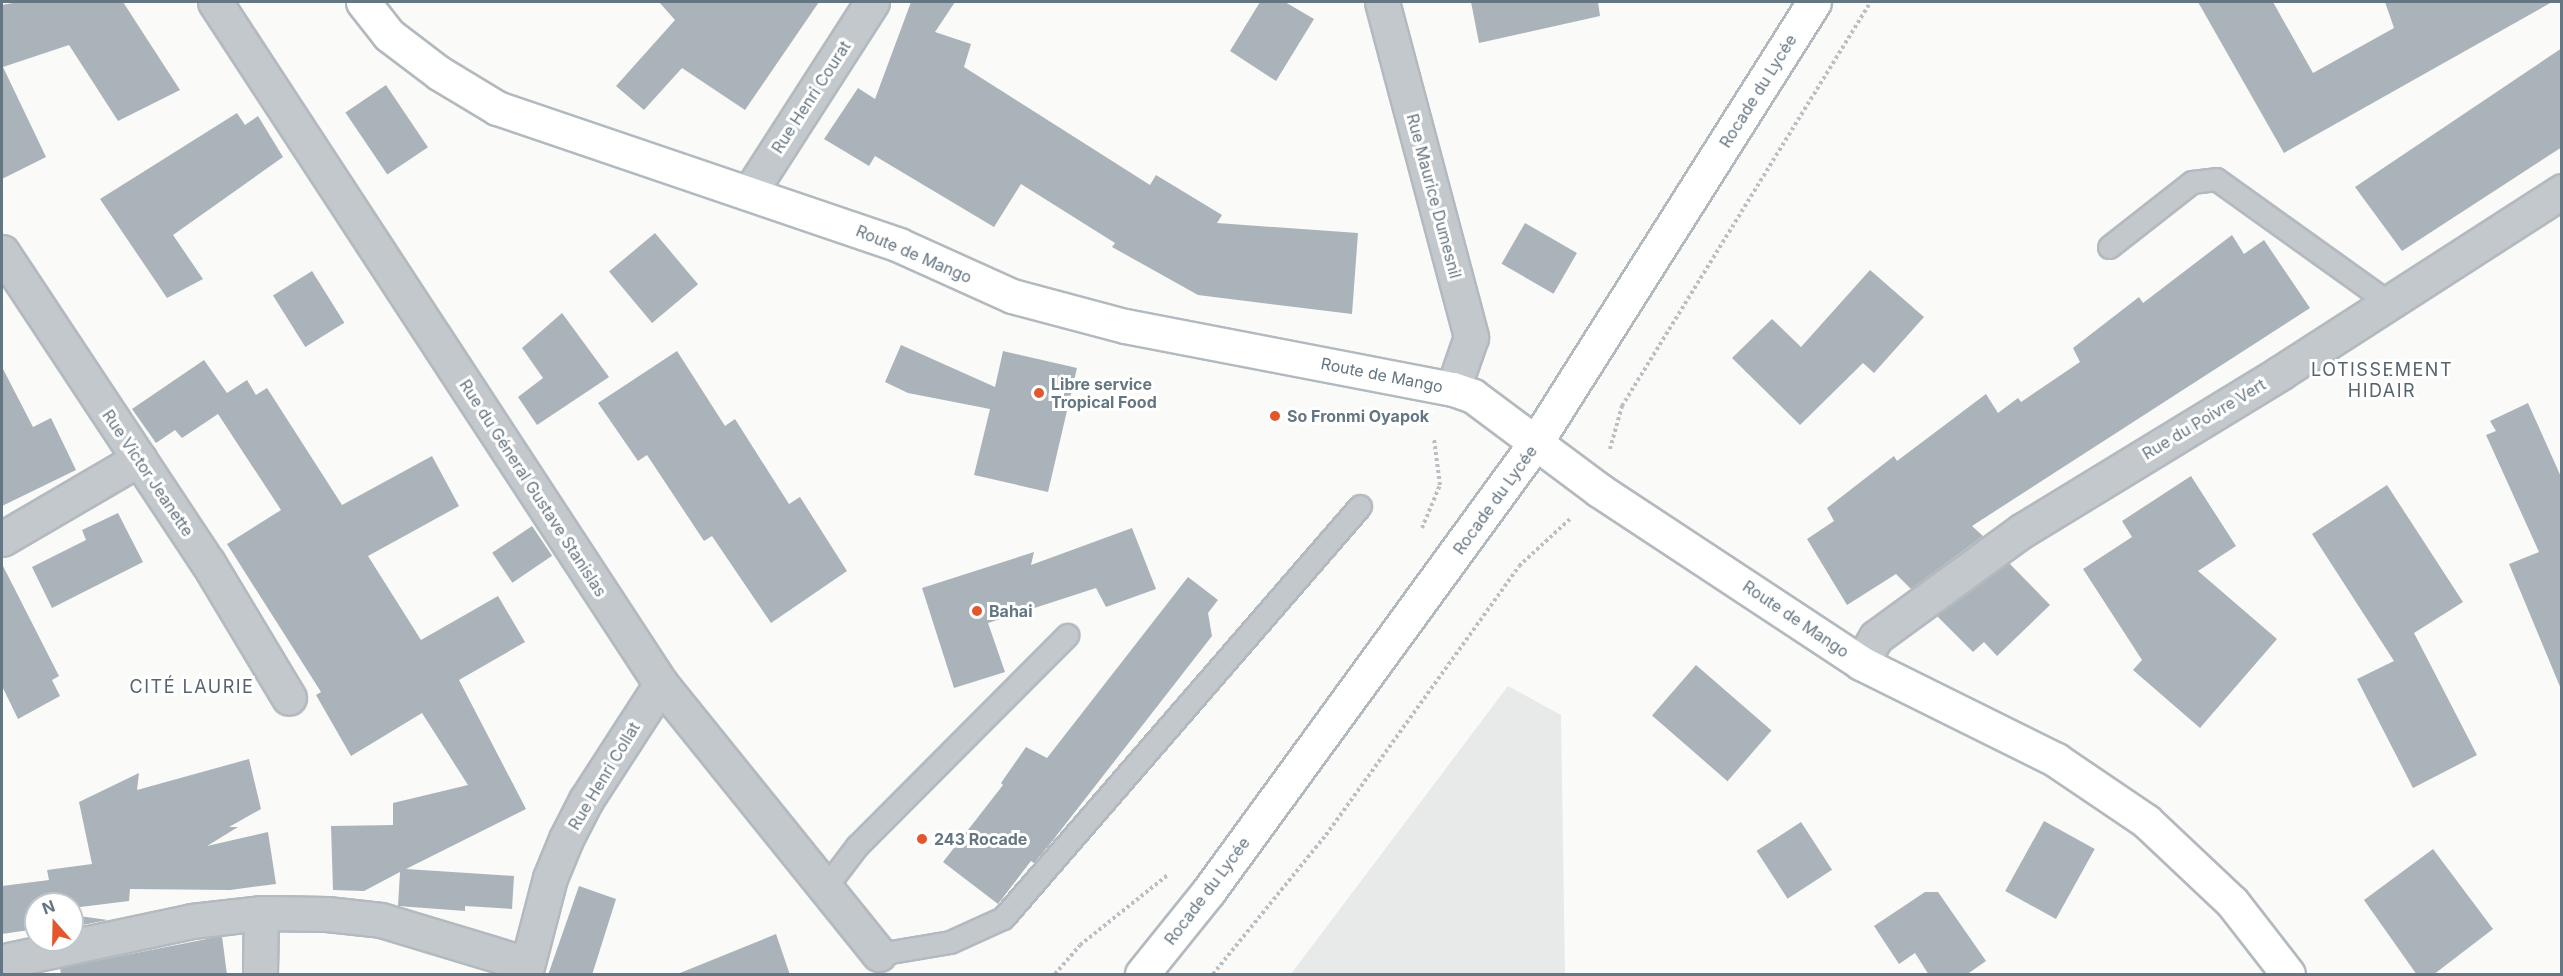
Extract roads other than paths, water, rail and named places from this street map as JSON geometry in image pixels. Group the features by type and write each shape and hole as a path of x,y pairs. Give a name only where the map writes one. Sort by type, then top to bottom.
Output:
{"street":[{"name":"Rue du Géneral Gustave Stanislas","path":"215,2 661,684 879,954"},
{"name":"Route de Mango","path":"363,2 389,35 440,73 497,108 899,244 1012,296 1125,326 1453,389 1473,396 1599,490 1861,663 2056,760 2146,821 2232,902 2288,975"},
{"name":"Rue Henri Courat","path":"750,192 872,2"},
{"name":"Rue Maurice Dumesnil","path":"1382,2 1471,337 1453,389"},
{"name":"Rocade du Lycée","path":"1142,975 1208,892 1536,442 1814,2"},
{"name":"Rue du Poivre Vert","path":"1861,663 1876,637 2024,530 2389,303 2562,191"},
{"name":"Rue Victor Jeanette","path":"2,252 208,563 289,698"},
{"path":"2,539 139,459"},
{"name":"Rue Henri Collat","path":"526,969 550,878 566,839 586,800 661,684"},
{"path":"260,975 261,913"},
{"path":"9,960 140,930 261,913 327,914 381,920 526,969"}],"lane":[{"path":"2109,248 2192,182 2216,179 2389,303"},
{"path":"879,954 950,942 1003,918 1360,506"},
{"path":"825,888 857,846 1068,635"}],"place":[{"name":"Libre service Tropical Food","path":"1039,393"},
{"name":"So Fronmi Oyapok","path":"1275,416"},
{"name":"Bahai","path":"977,611"},
{"name":"243 Rocade","path":"922,839"}],"district":[{"name":"LOTISSEMENT HIDAIR","path":"2382,382"},
{"name":"CITÉ LAURIE","path":"192,687"}]}
